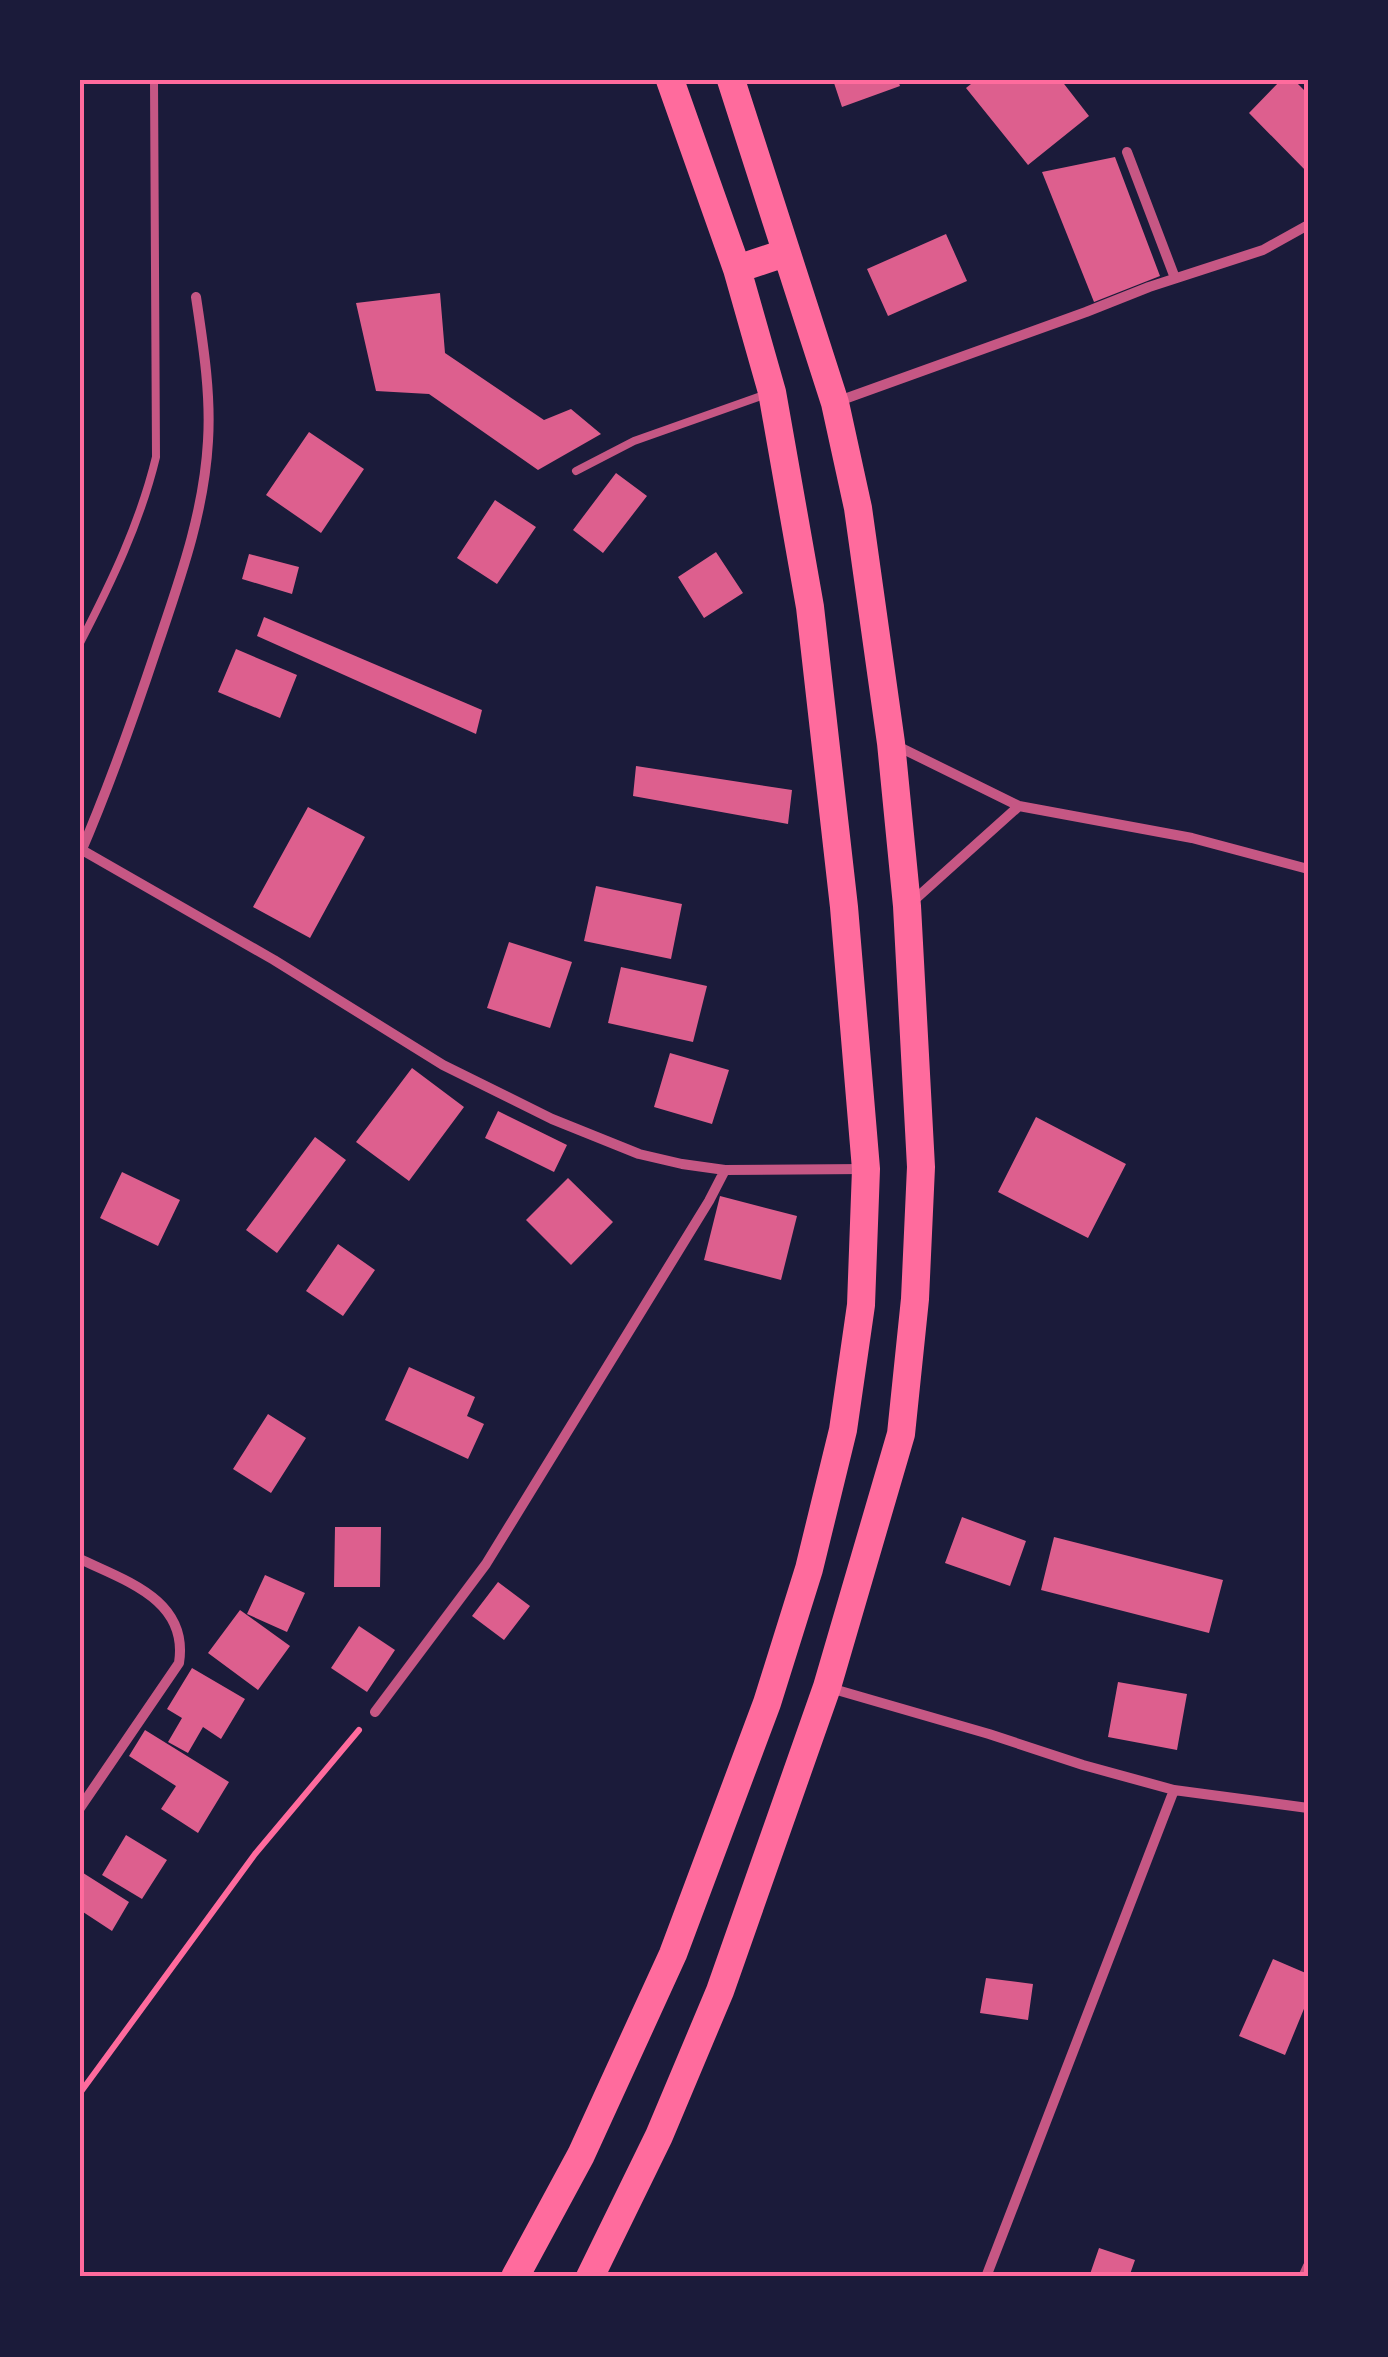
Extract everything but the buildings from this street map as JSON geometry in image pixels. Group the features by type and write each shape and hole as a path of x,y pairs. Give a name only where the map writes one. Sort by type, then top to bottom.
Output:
{"highway":[{"path":"515,2277 582,2155 674,1954 767,1703 809,1569 843,1430 861,1305 866,1169 844,907 810,608 772,392 737,269 670,80"},
{"path":"590,2277 659,2136 720,1991 827,1687 901,1434 915,1299 920,1167 907,906 891,743 858,508 835,402 732,80"},
{"path":"737,269 785,252"}],"street":[{"path":"1128,152 1175,278"},
{"path":"835,402 1175,278 1263,250 1308,225"},
{"path":"196,297 206,366 209,438 201,504 159,642 81,852 274,960 443,1064 552,1119 639,1154 682,1164 725,1170 866,1169"},
{"path":"891,743 1019,806 1192,838 1308,869"},
{"path":"907,906 1019,806"},
{"path":"375,1712 486,1564 725,1170"},
{"path":"80,1559 130,1582 161,1604 174,1618 181,1641 179,1663 80,1808"},
{"path":"827,1687 1174,1790 1308,1808"},
{"path":"986,2277 1174,1790"},
{"path":"1303,2277 1308,2266"}],"lane":[{"path":"80,643 130,540 148,493 156,457 154,80"},
{"path":"576,471 634,442 772,392"}],"path":[{"path":"80,2094 255,1854 375,1712"}]}
